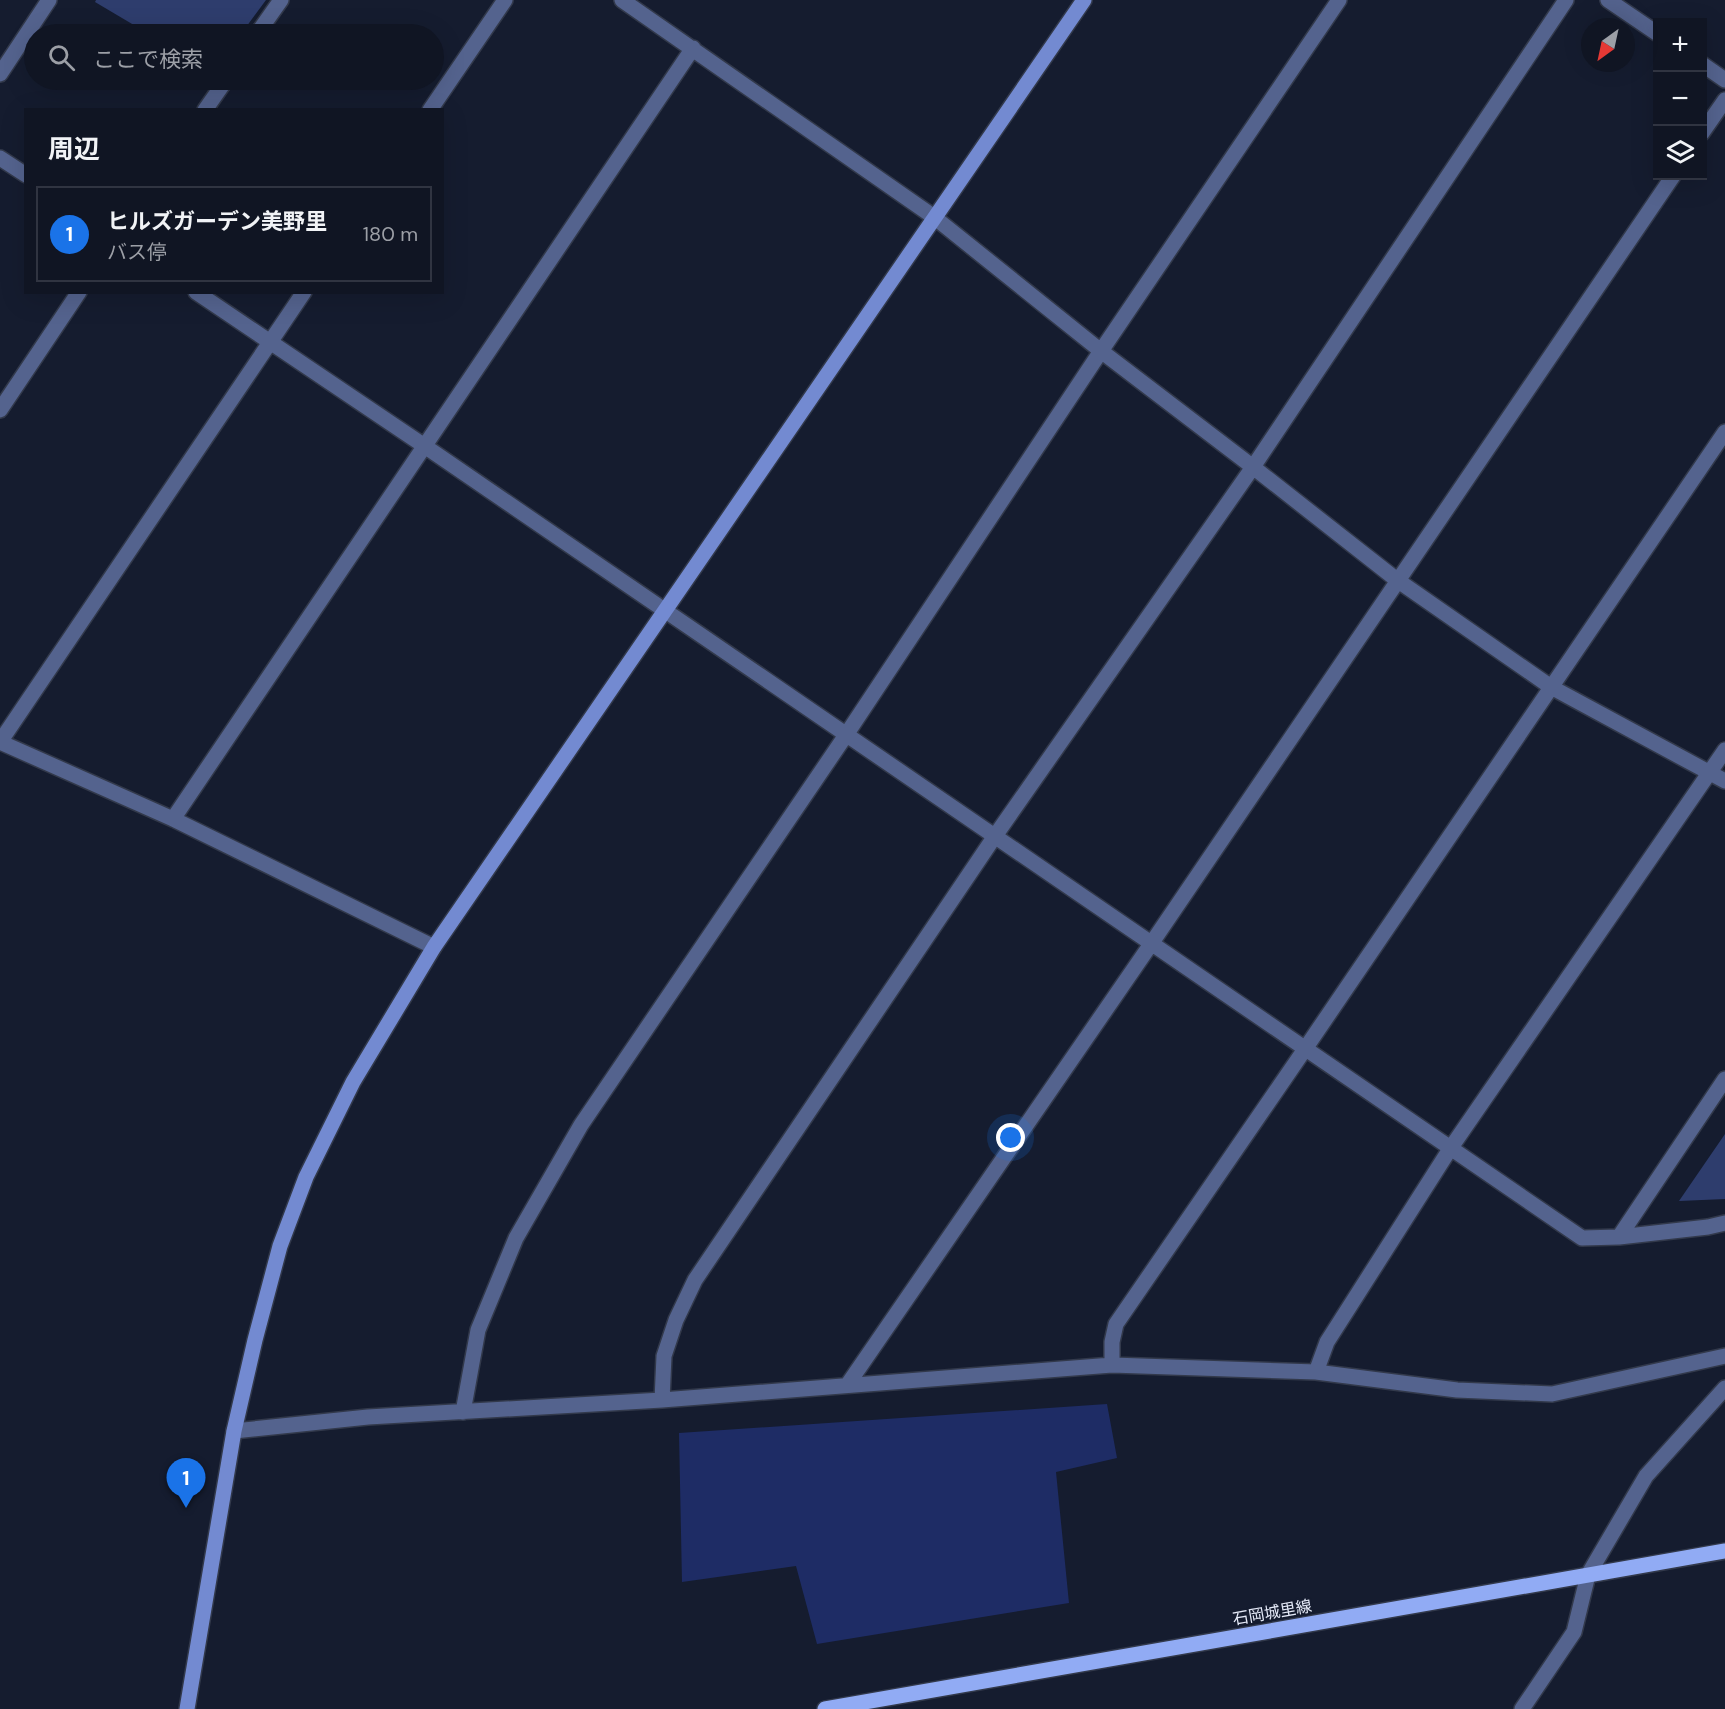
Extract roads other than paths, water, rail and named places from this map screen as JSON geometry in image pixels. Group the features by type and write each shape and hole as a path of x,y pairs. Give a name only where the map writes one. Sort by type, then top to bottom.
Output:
{"main road":[{"name":"石岡城里線","path":"825,1709 1725,1551"}],"street":[{"path":"33,24 49,0"},
{"path":"264,24 281,0"},
{"path":"444,89 505,0"},
{"path":"622,0 934,217 1101,351 1253,466 1397,580 1551,687 1725,781"},
{"path":"188,1709 234,1431 255,1340 280,1246 306,1178 353,1082 434,947 1084,0"},
{"path":"463,1412 478,1330 516,1238 581,1125 846,735 1101,351 1339,0"},
{"path":"662,1400 664,1356 676,1320 695,1280 995,836 1253,466 1566,0"},
{"path":"1608,0 1653,31"},
{"path":"0,74 24,38"},
{"path":"173,819 693,48"},
{"path":"1707,67 1725,80"},
{"path":"206,108 219,90"},
{"path":"431,108 444,90"},
{"path":"1707,126 1725,100"},
{"path":"0,158 24,174"},
{"path":"848,1384 1151,944 1670,180"},
{"path":"0,410 78,294"},
{"path":"199,294 1582,1238 1619,1237 1725,1223"},
{"path":"303,294 0,742 173,819 434,947"},
{"path":"1112,1365 1112,1342 1116,1324 1725,432"},
{"path":"1316,1372 1327,1342 1450,1149 1725,750"},
{"path":"1619,1237 1725,1079"},
{"path":"234,1431 368,1417 662,1400 1112,1365 1316,1372 1457,1390 1552,1394 1725,1356"},
{"path":"1522,1709 1574,1632 1588,1575 1646,1476 1725,1388"}],"place":[{"name":"ヒルズガーデン美野里","path":"186,1508"}]}
